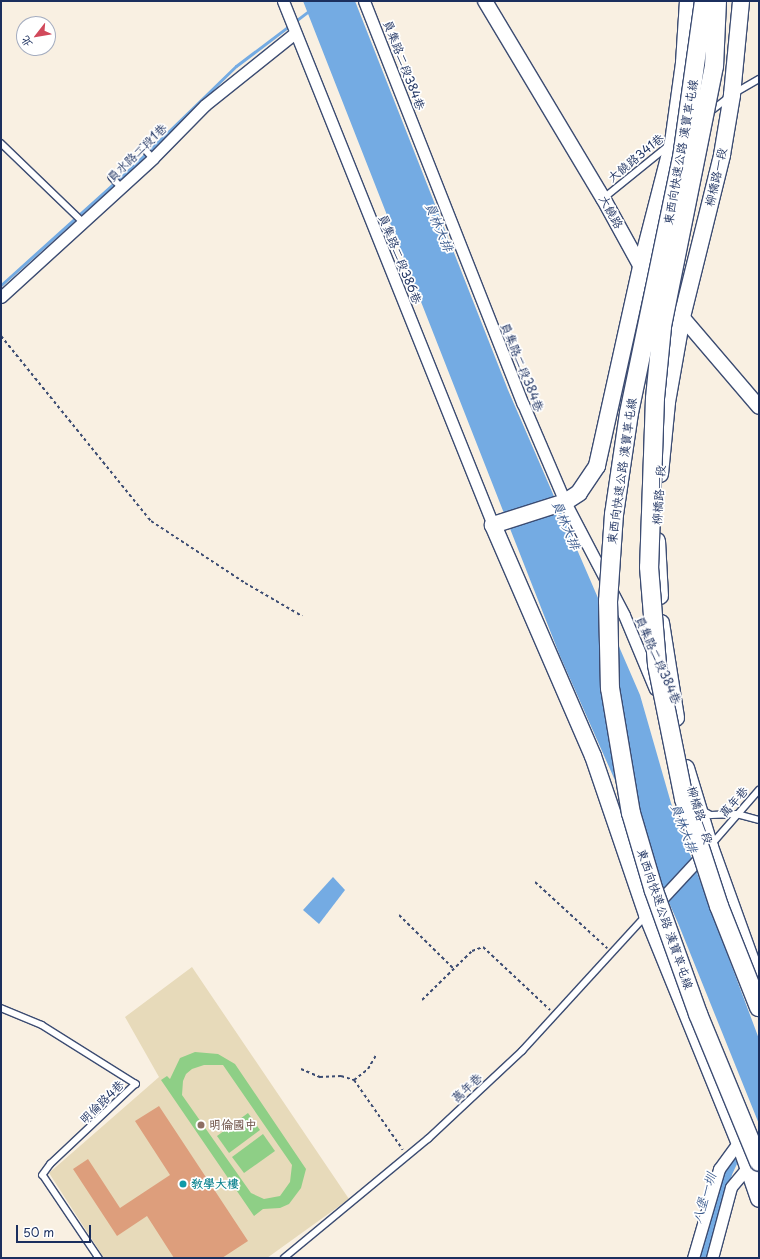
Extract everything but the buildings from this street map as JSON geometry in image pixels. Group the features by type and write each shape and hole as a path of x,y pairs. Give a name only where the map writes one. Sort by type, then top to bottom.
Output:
{"highway":[{"name":"東西向快速公路 漢寶草屯線","path":"704,1 682,157 628,413 614,514 608,601 610,688 631,813 654,891 753,1165"},
{"name":"東西向快速公路 漢寶草屯線","path":"718,1 714,66 662,327 655,398 649,567 657,665 684,799 719,906 759,1007"}],"main road":[{"path":"688,1 684,63 673,142 641,267 597,466 579,492 565,502 493,526 593,756 647,915 739,1141 753,1165 759,1199"},
{"name":"柳橋路一段","path":"741,1 732,95 722,155 682,318 667,402 657,530 661,620 678,732 696,807 759,983"}],"street":[{"name":"員集路二段386巷","path":"283,1 493,526"},
{"name":"員集路二段384巷","path":"364,1 523,404 565,502 624,615 663,706 678,732"},
{"name":"大饒路","path":"485,1 603,198 641,267 682,318 759,407"},
{"name":"員水路二段1巷","path":"1,297 153,158 205,105 295,32"},
{"path":"647,915 710,847"},
{"path":"693,1258 719,1169 739,1141"},
{"path":"712,1258 732,1187 759,1157"}],"lane":[{"name":"大饒路341巷","path":"603,198 732,95 759,79"},
{"path":"1,143 83,222"},
{"path":"143,147 153,158"},
{"path":"112,177 121,187"},
{"name":"萬年巷","path":"710,847 759,790"},
{"path":"696,807 711,815 737,814 759,820"},
{"name":"萬年巷","path":"284,1258 407,1156 522,1051 647,915"},
{"name":"明倫路4巷","path":"1,1008 42,1025 136,1084 51,1164 43,1175 99,1258"}],"path":[{"path":"1,336 151,521 239,579 302,616"},
{"path":"535,882 612,953"},
{"path":"399,915 454,969"},
{"path":"422,1000 472,951 483,947 556,1015"},
{"path":"354,1080 368,1069 376,1056"},
{"path":"301,1069 320,1077 341,1076 354,1080 407,1156"}],"shaded area":[{"name":"明倫國中","path":"192,967 349,1199 267,1258 104,1258 49,1173 159,1077 125,1017"}],"green space":[{"path":"195,1052 218,1054 235,1064 306,1169 301,1188 289,1204 280,1208 263,1209 254,1216 161,1080 167,1076 170,1079 180,1058","holes":["204,1065 223,1065 292,1165 290,1182 280,1196 264,1199 251,1193 182,1095 183,1081 186,1074 192,1069"]},
{"path":"248,1113 260,1130 229,1153 217,1136"},
{"path":"263,1134 275,1151 244,1173 232,1157"}],"water":[{"name":"員林大排","path":"303,1 355,1 508,390 640,695 671,803 759,1039 759,1124 678,923 560,656"},
{"path":"333,877 345,890 319,924 303,910"}],"waterway":[{"path":"1,285 131,168 236,66 310,10"},
{"name":"八堡一圳","path":"700,1258 726,1173 734,1156 742,1153"}],"place":[{"name":"明倫國中","path":"201,1125"},
{"name":"教學大樓","path":"183,1184"}]}
